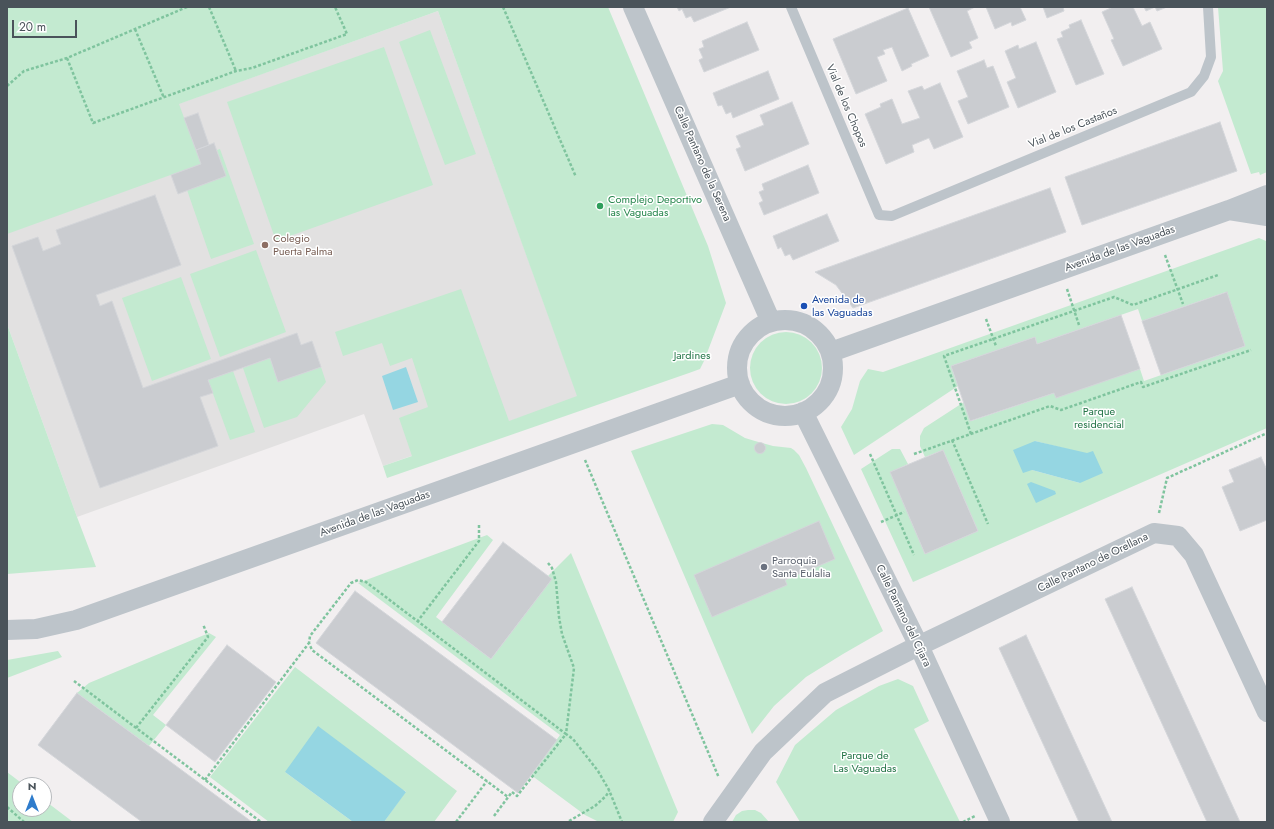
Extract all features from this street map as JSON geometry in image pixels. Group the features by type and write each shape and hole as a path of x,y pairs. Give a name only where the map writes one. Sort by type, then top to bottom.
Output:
{"street":[{"name":"Calle Pantano de la Serena","path":"633,7 771,322"},
{"name":"Avenida de las Vaguadas","path":"831,352 1229,210 1267,195"},
{"name":"Avenida de las Vaguadas","path":"1229,210 1267,216"},
{"path":"785,320 800,322 813,328 824,339 831,352 833,366 832,381 826,394 816,405 803,412 788,416 773,414 758,408 747,397 740,384 737,369 739,354 746,340 757,329 771,322 785,320"},
{"name":"Avenida de las Vaguadas","path":"7,630 36,629 76,620 740,384"},
{"name":"Calle Pantano del Cíjara","path":"803,412 919,646 1000,822"},
{"name":"Calle Pantano de Orellana","path":"713,822 763,752 825,693 1154,533 1178,536 1194,556 1267,712"}],"lane":[{"name":"Vial de los Chopos","path":"791,7 878,215"},
{"name":"Vial de los Castaños","path":"878,215 892,216 1191,92 1204,76 1210,57 1208,7"}],"path":[{"path":"7,86 24,71 67,58 187,7"},
{"path":"209,7 236,71"},
{"path":"67,58 93,123 236,71 252,68 347,34 335,7"},
{"path":"503,7 576,177"},
{"path":"135,29 164,98"},
{"path":"1158,235 1183,304"},
{"path":"1060,270 1079,325"},
{"path":"971,434 944,356 1114,297 1133,305 1218,275"},
{"path":"980,299 996,346"},
{"path":"914,454 1050,406 1061,410 1141,382 1143,387 1251,350"},
{"path":"1154,533 1167,478 1267,434"},
{"path":"952,440 988,524"},
{"path":"578,442 728,801"},
{"path":"870,454 914,556"},
{"path":"862,531 904,512"},
{"path":"418,622 479,541 479,524"},
{"path":"494,816 512,792 517,796 566,734 574,668 562,634 556,582 552,568 548,563"},
{"path":"205,780 309,643 310,636 351,583 358,580 366,582 573,739 598,771 609,790 622,822"},
{"path":"136,728 208,637 203,624"},
{"path":"309,643 312,650 508,797"},
{"path":"74,681 261,822"},
{"path":"456,822 487,781"},
{"path":"569,821 595,806 606,796 609,790"},
{"path":"7,807 24,822"}],"shaded area":[{"name":"Colegio Puerta Palma","path":"438,11 578,397 383,466 364,414 77,517 7,324 7,165"}],"green space":[{"name":"Complejo Deportivo las Vaguadas","path":"7,7 608,7 708,246 726,303 700,369 387,478 383,466 412,456 399,418 428,407 412,358 390,366 382,343 343,356 335,332 461,289 509,421 577,396 438,11 179,104 201,164 7,234"},
{"path":"1218,7 1267,7 1267,172 1260,175 1259,172 1251,174 1218,81 1223,71"},
{"path":"430,30 476,154 445,165 399,42"},
{"path":"384,47 433,185 276,241 227,102"},
{"path":"220,149 254,244 211,259 187,190 226,176 217,150"},
{"name":"Parque residencial","path":"1259,238 1266,241 1267,428 913,582 861,469 892,449 900,449 908,464 891,472 925,554 978,531 943,450 925,457 920,446 920,436 924,428 964,402 971,421 1054,393 1140,369 1144,381 1245,346 1226,292 1142,321 1138,309 1037,344 1035,337 951,366 958,386 854,455 841,427 852,409 860,381 868,369 883,372","holes":["1035,441 1087,454 1080,483 1032,470"]},
{"path":"256,250 286,332 220,357 190,274"},
{"path":"181,277 211,359 152,381 122,298"},
{"path":"7,324 77,517 96,567 7,574"},
{"path":"786,332 806,338 816,348 822,368 816,388 806,398 786,404 766,398 756,388 750,368 756,348 766,338"},
{"path":"270,358 278,382 321,367 326,382 297,417 264,428 243,368"},
{"path":"233,371 255,432 230,440 208,380"},
{"path":"712,424 723,425 745,438 773,446 791,448 799,455 883,631 806,677 774,706 752,734 631,451"},
{"path":"487,535 493,540 436,617 491,659 551,580 548,576 571,553 678,812 673,822 599,822 585,815 531,775 560,735 358,583"},
{"path":"209,633 216,637 153,715 166,725 149,746 77,693 89,683"},
{"path":"58,651 62,657 7,678 7,660"},
{"path":"295,667 457,791 434,822 384,822 406,791 285,772 353,822 269,822 210,777"},
{"name":"Parque de Las Vaguadas","path":"898,679 913,686 929,721 914,729 960,822 800,822 776,782 795,745 836,710 879,686"},
{"path":"7,772 14,777 12,777 12,817 52,817 52,806 73,822 7,822"},
{"path":"755,810 761,813 769,822 732,822 736,815 742,811"}],"water":[{"path":"406,367 418,402 393,410 382,376"},
{"path":"1035,441 1087,453 1093,451 1103,473 1080,483 1032,470 1023,473 1013,450"},
{"path":"1031,482 1055,491 1056,494 1036,503 1027,484"},
{"path":"318,726 406,792 384,822 353,822 285,772"}],"building":[{"path":"677,7 731,7 694,22 691,16 686,18 682,9 679,11"},
{"path":"929,7 975,7 967,11 978,38 969,42 972,48 951,57"},
{"path":"986,7 1020,7 1026,20 1012,26 1011,22 995,29"},
{"path":"1043,7 1063,7 1064,11 1047,18"},
{"path":"1113,7 1133,7 1142,26 1150,22 1162,49 1123,66 1111,40 1114,39 1102,12"},
{"path":"1144,7 1155,7 1146,11"},
{"path":"1155,7 1167,7 1157,11"},
{"path":"908,8 929,56 911,64 912,66 902,71 892,47 883,50 885,54 877,57 887,81 856,94 833,39"},
{"path":"1081,20 1104,74 1076,85 1057,39 1063,37 1061,32 1070,28 1069,25"},
{"path":"747,22 759,50 704,72 699,60 703,58 699,49 704,47 702,41"},
{"path":"1036,42 1056,92 1018,108 1007,82 1016,78 1005,51 1018,45 1019,49"},
{"path":"984,60 987,68 993,66 1009,107 968,124 958,101 968,97 957,71"},
{"path":"768,71 779,99 733,118 731,112 726,114 722,105 718,106 713,93"},
{"path":"940,83 963,137 934,149 929,138 912,145 914,152 886,164 865,114 881,107 880,104 892,99 902,124 920,118 908,91 922,86 924,90"},
{"path":"792,102 809,144 745,171 736,149 741,147 736,136 764,125 760,115"},
{"path":"198,113 209,145 196,150 184,118"},
{"path":"1220,122 1237,171 1082,225 1065,177"},
{"path":"214,143 226,176 178,194 171,175 201,164 196,150"},
{"path":"808,165 819,193 764,215 759,203 763,201 759,192 764,190 762,184"},
{"path":"1050,188 1066,232 853,308 836,285 815,272"},
{"path":"155,195 181,265 96,295 100,306 112,301 143,388 297,333 301,345 312,341 321,367 278,382 270,358 208,380 213,393 200,397 218,446 100,488 12,246 38,237 43,251 61,244 56,230"},
{"path":"827,214 839,241 793,260 790,254 785,256 781,247 778,249 773,236"},
{"path":"1227,292 1245,346 1161,375 1142,321"},
{"path":"1121,315 1140,369 1056,398 1054,393 970,421 951,366 1035,337 1037,344"},
{"path":"760,442 764,444 766,448 764,452 760,454 756,452 754,448 756,444"},
{"path":"943,450 978,531 925,554 890,472"},
{"path":"1261,457 1267,470 1267,520 1240,531 1222,487 1234,482 1229,470"},
{"name":"Parroquia Santa Eulalia","path":"819,521 835,559 785,580 787,585 712,617 694,575"},
{"path":"503,542 552,579 491,659 442,622"},
{"path":"1132,587 1240,822 1207,822 1105,599"},
{"path":"355,591 557,740 518,793 316,643"},
{"path":"1026,635 1112,822 1079,822 999,648"},
{"path":"227,645 276,682 215,762 166,725"},
{"path":"77,693 252,822 142,822 38,745"}],"place":[{"name":"Complejo Deportivo las Vaguadas","path":"600,206"},
{"name":"Colegio Puerta Palma","path":"265,245"},
{"name":"Avenida de las Vaguadas","path":"804,306"},
{"name":"Parroquia Santa Eulalia","path":"764,567"}],"park label":[{"name":"Jardines","path":"692,356"}]}
